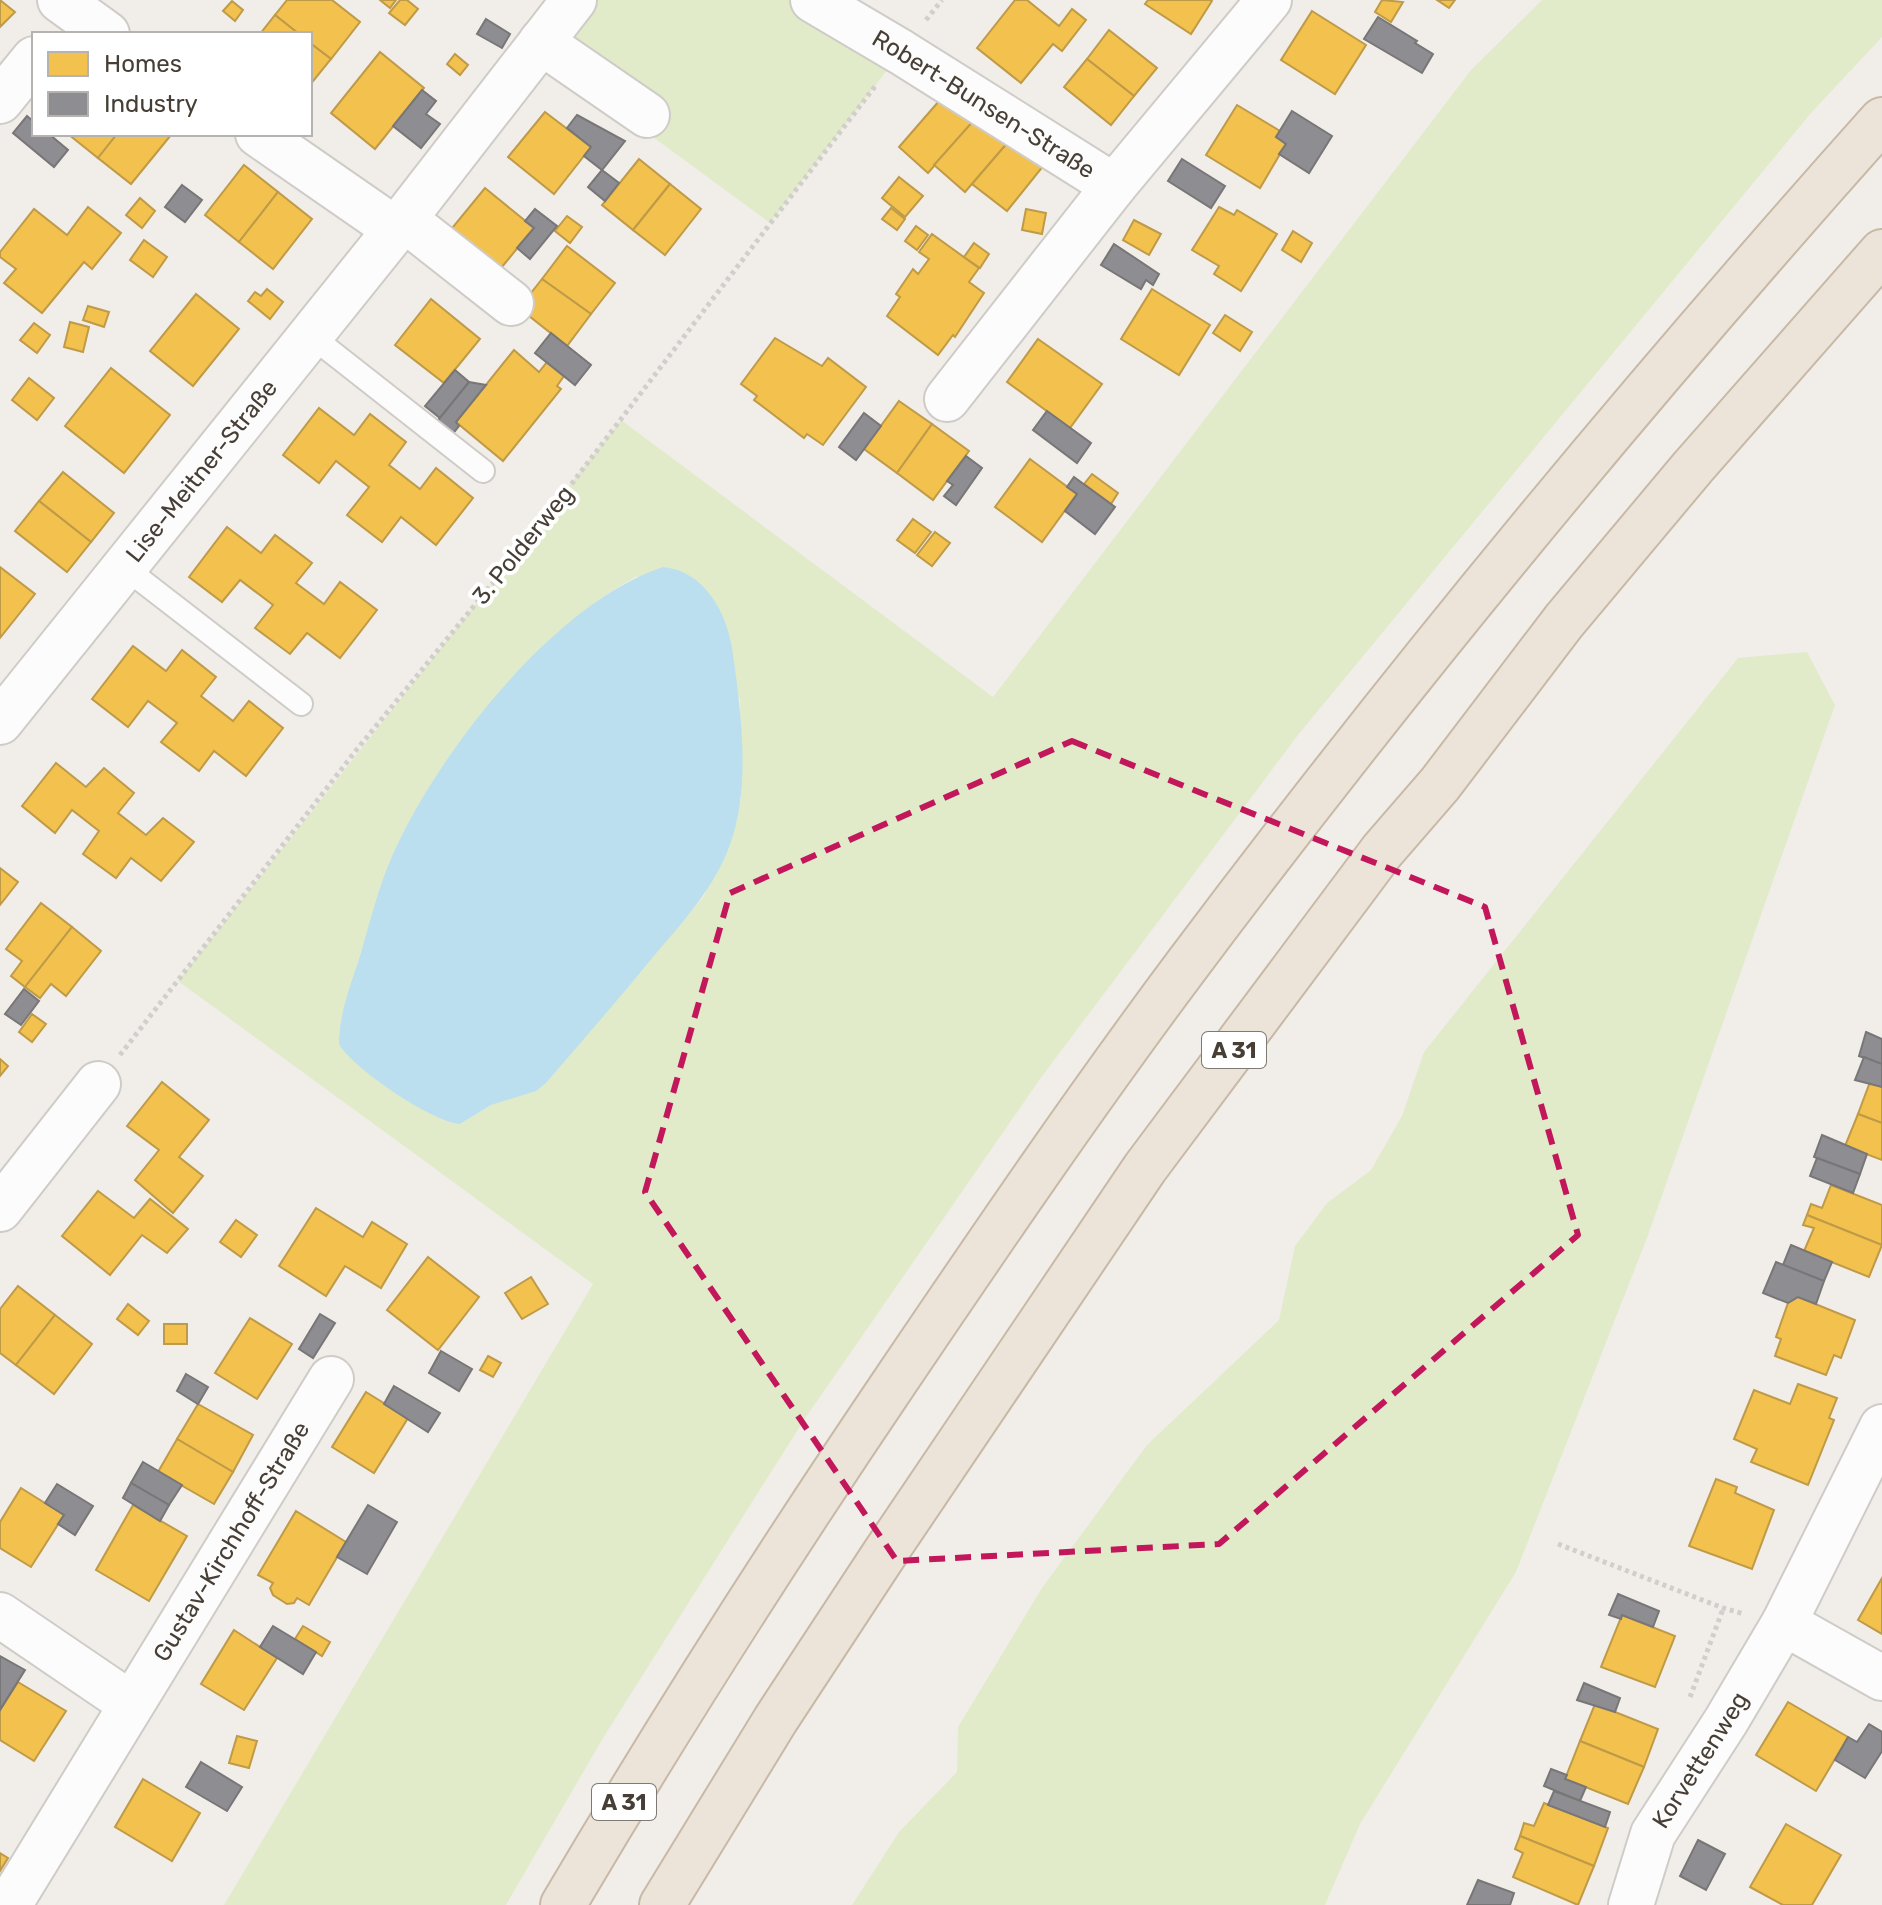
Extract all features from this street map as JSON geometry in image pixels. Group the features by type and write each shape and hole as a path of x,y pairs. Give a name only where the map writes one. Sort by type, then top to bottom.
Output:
{"highway":[{"name":"A 31","path":"563,1905 686,1700 842,1457 1009,1213 1187,965 1475,594 1740,279 1882,120"},
{"name":"A 31","path":"662,1905 776,1719 868,1578 1145,1168 1382,851 1440,784 1564,621 1693,467 1882,252"}],"street":[{"name":"Lise-Meitner-Straße","path":"0,722 400,224 574,0"},
{"name":"Robert-Bunsen-Straße","path":"813,0 1114,186"},
{"name":"Robert-Bunsen-Straße","path":"947,399 1114,186 1269,0"},
{"path":"541,42 647,115"},
{"path":"0,101 32,61"},
{"path":"261,136 400,224 511,303"},
{"path":"0,1209 98,1084"},
{"name":"Gustav-Kirchhoff-Straße","path":"9,1905 331,1379"},
{"name":"Korvettenweg","path":"1631,1905 1653,1834 1726,1721 1784,1623 1882,1427"},
{"path":"0,1615 131,1704"},
{"path":"1784,1623 1882,1678"}],"lane":[{"path":"310,335 483,471"},
{"path":"124,567 301,704"}],"path":[{"name":"3. Polderweg","path":"98,1084 347,762 544,520 942,0"},
{"path":"1558,1544 1723,1608 1784,1623"}],"highlighted area":[{"path":"1072,741 1485,907 1578,1235 1219,1544 897,1561 645,1192 730,893"}],"green space":[{"path":"574,0 813,0 901,52 770,223 534,50"},
{"path":"1542,0 1882,0 1882,37 1811,113 1298,735 1040,1079 804,1420 603,1738 506,1905 224,1905 593,1284 178,981 621,420 993,697 1471,70","holes":["637,576 740,699 741,800 704,896 546,1083 491,1105 460,1124 339,1033 385,875 420,803 471,727 500,691 566,626"]},
{"path":"1807,652 1835,705 1647,1238 1516,1572 1360,1824 1325,1905 852,1905 899,1832 957,1772 958,1727 1042,1588 1147,1445 1279,1320 1295,1246 1327,1203 1371,1170 1402,1116 1424,1052 1738,658"}],"water":[{"path":"663,567 690,576 711,595 724,620 732,648 743,759 736,824 723,862 691,912 546,1083 536,1091 491,1105 460,1124 447,1121 394,1092 359,1066 339,1044 346,999 387,869 399,841 445,762 509,681 583,611 623,585"}],"building: Homes":[{"path":"0,0 15,12 0,27"},
{"path":"287,0 332,0 360,22 331,59 312,45 312,32 296,32 275,15"},
{"path":"380,0 396,0 390,8"},
{"path":"400,0 407,0 418,9 405,25 389,13"},
{"path":"1015,0 1027,0 1059,26 1072,9 1086,20 1062,51 1053,44 1021,83 977,48"},
{"path":"1148,0 1212,1 1191,34 1145,4"},
{"path":"1382,0 1403,2 1391,22 1375,12"},
{"path":"1437,0 1455,0 1449,8"},
{"path":"232,1 243,10 235,21 223,11"},
{"path":"1312,11 1366,45 1335,94 1281,60"},
{"path":"275,15 296,32 262,32"},
{"path":"1109,30 1157,68 1134,96 1087,59"},
{"path":"312,45 331,59 312,83"},
{"path":"380,52 424,88 375,149 331,113"},
{"path":"455,54 468,65 460,75 447,64"},
{"path":"1087,59 1134,96 1111,125 1064,87"},
{"path":"946,93 975,119 928,173 899,147"},
{"path":"1237,105 1280,131 1276,137 1286,144 1260,188 1206,155"},
{"path":"545,112 591,147 554,194 508,157"},
{"path":"975,119 1009,141 965,192 934,165"},
{"path":"70,136 115,136 98,158"},
{"path":"115,136 170,136 131,184 98,158"},
{"path":"1009,141 1048,160 1007,211 972,184"},
{"path":"639,159 670,184 633,230 602,205"},
{"path":"244,165 278,192 239,242 205,215"},
{"path":"899,177 923,196 905,217 882,198"},
{"path":"670,184 701,209 665,255 633,230"},
{"path":"485,188 534,228 497,273 448,233"},
{"path":"278,192 312,219 273,269 239,242"},
{"path":"140,198 155,211 142,228 126,215"},
{"path":"88,207 121,233 92,269 84,262 42,313 4,283 16,269 0,257 0,252 34,209 67,235"},
{"path":"1219,207 1234,215 1237,210 1277,234 1241,291 1214,274 1219,266 1192,250"},
{"path":"891,208 905,219 897,230 882,219"},
{"path":"1026,209 1046,213 1042,234 1022,230"},
{"path":"567,216 582,227 570,243 555,231"},
{"path":"1134,220 1161,234 1149,255 1123,240"},
{"path":"916,226 928,235 917,250 905,241"},
{"path":"1293,231 1312,243 1301,262 1282,250"},
{"path":"932,234 979,268 969,282 984,293 955,337 953,335 938,355 887,316 900,297 896,294 913,269 918,274 929,259 919,252"},
{"path":"144,240 167,257 153,277 130,260"},
{"path":"974,243 989,254 980,268 964,257"},
{"path":"567,246 615,283 591,314 542,279"},
{"path":"542,279 591,314 567,346 519,308"},
{"path":"267,289 283,302 270,319 248,301 255,292 261,296"},
{"path":"1152,289 1210,325 1179,375 1121,339"},
{"path":"196,294 239,329 193,386 150,351"},
{"path":"431,299 480,339 444,383 395,345"},
{"path":"88,306 109,312 104,327 83,320"},
{"path":"1225,315 1252,332 1240,351 1213,333"},
{"path":"70,322 89,327 83,352 64,347"},
{"path":"34,323 50,335 37,353 20,340"},
{"path":"775,338 822,366 828,358 866,387 823,445 807,434 804,438 754,400 757,396 741,384"},
{"path":"1038,339 1102,384 1070,428 1007,382"},
{"path":"514,350 539,372 547,362 564,376 557,386 561,389 503,461 456,422"},
{"path":"111,368 170,415 124,473 65,426"},
{"path":"29,378 54,398 37,420 12,400"},
{"path":"899,401 932,424 897,473 864,449"},
{"path":"319,408 354,435 370,414 406,442 389,465 420,489 436,468 473,498 436,545 401,517 382,542 347,515 369,487 336,461 319,483 283,455"},
{"path":"932,424 969,451 933,500 897,473"},
{"path":"1030,459 1077,494 1042,542 995,507"},
{"path":"63,472 114,513 91,542 39,501"},
{"path":"1092,474 1118,493 1111,504 1084,484"},
{"path":"39,501 91,542 67,572 15,531"},
{"path":"913,519 931,532 915,553 897,540"},
{"path":"227,527 261,553 275,535 312,563 296,583 324,604 340,582 377,610 340,658 307,633 290,654 255,628 273,605 240,580 222,602 189,577"},
{"path":"935,532 950,543 932,566 917,555"},
{"path":"0,567 35,594 0,638"},
{"path":"133,646 166,671 182,650 216,677 201,696 233,721 249,701 283,728 246,776 214,751 199,771 161,742 177,723 148,701 128,727 92,699"},
{"path":"56,763 86,787 104,768 134,793 118,813 146,835 163,818 194,842 161,881 131,858 116,878 83,854 99,831 72,810 55,833 22,806"},
{"path":"0,868 18,882 0,905"},
{"path":"41,903 72,927 25,987 11,976 22,961 6,949"},
{"path":"72,927 101,951 66,996 51,984 40,998 25,987"},
{"path":"32,1014 46,1024 32,1042 19,1032"},
{"path":"0,1059 8,1066 0,1076"},
{"path":"162,1082 209,1120 179,1157 203,1176 173,1213 135,1180 159,1150 127,1126"},
{"path":"1870,1082 1882,1087 1882,1123 1858,1114"},
{"path":"1858,1114 1882,1123 1882,1160 1845,1146"},
{"path":"1831,1185 1882,1205 1882,1245 1807,1215 1811,1204 1822,1208"},
{"path":"98,1191 134,1218 150,1199 188,1229 167,1253 142,1235 110,1275 62,1236"},
{"path":"316,1208 363,1237 372,1222 407,1244 381,1288 345,1266 326,1296 279,1266"},
{"path":"1807,1215 1882,1245 1869,1277 1804,1251 1814,1228 1803,1225"},
{"path":"236,1220 257,1235 241,1257 220,1242"},
{"path":"428,1257 479,1297 438,1350 387,1310"},
{"path":"531,1277 548,1304 522,1319 505,1293"},
{"path":"18,1286 55,1315 16,1365 0,1353 0,1309"},
{"path":"1798,1297 1855,1320 1841,1358 1834,1355 1826,1375 1775,1356 1781,1339 1776,1337 1788,1303"},
{"path":"128,1304 149,1321 138,1335 117,1319"},
{"path":"55,1315 92,1344 54,1394 16,1365"},
{"path":"250,1318 292,1344 257,1399 215,1373"},
{"path":"164,1324 187,1324 187,1344 164,1344"},
{"path":"488,1356 501,1363 493,1377 480,1370"},
{"path":"1798,1384 1837,1398 1829,1418 1834,1420 1808,1485 1751,1462 1757,1449 1734,1439 1754,1390 1790,1404"},
{"path":"366,1392 408,1418 374,1473 332,1447"},
{"path":"198,1404 253,1435 233,1472 177,1439"},
{"path":"177,1439 233,1472 214,1504 158,1472"},
{"path":"1716,1479 1737,1487 1735,1493 1774,1510 1752,1569 1689,1546"},
{"path":"21,1488 64,1515 31,1567 0,1548 0,1522"},
{"path":"133,1505 187,1536 149,1601 96,1570"},
{"path":"296,1511 346,1542 309,1605 297,1598 294,1603 287,1604 273,1595 270,1588 273,1583 258,1575"},
{"path":"1882,1578 1882,1634 1858,1620"},
{"path":"1622,1615 1675,1636 1655,1687 1601,1667"},
{"path":"303,1626 330,1642 322,1656 295,1639"},
{"path":"234,1630 277,1658 244,1710 201,1684"},
{"path":"18,1682 66,1711 34,1761 0,1740 0,1710"},
{"path":"1788,1702 1848,1737 1816,1791 1756,1755"},
{"path":"1595,1704 1658,1729 1644,1767 1580,1741"},
{"path":"237,1736 257,1741 249,1768 229,1763"},
{"path":"1580,1741 1644,1767 1628,1804 1565,1779"},
{"path":"143,1779 200,1813 172,1861 115,1827"},
{"path":"1544,1803 1608,1828 1594,1866 1520,1836 1524,1823 1534,1826"},
{"path":"1786,1824 1841,1855 1812,1905 1783,1905 1750,1887"},
{"path":"1520,1836 1594,1866 1578,1905 1513,1877 1523,1853 1515,1849"},
{"path":"0,1853 8,1858 0,1871"}],"building: Industry":[{"path":"1378,17 1433,54 1422,73 1364,39"},
{"path":"486,19 510,34 502,48 477,34"},
{"path":"422,90 436,101 426,114 440,124 421,148 393,126"},
{"path":"1292,111 1332,136 1309,173 1279,154 1286,144 1276,137"},
{"path":"577,115 625,141 602,170 584,156 591,147 567,128"},
{"path":"27,116 32,120 32,136 51,136 68,150 54,167 13,133"},
{"path":"1182,159 1225,186 1211,208 1168,181"},
{"path":"602,170 619,183 605,201 588,187"},
{"path":"182,185 202,200 185,222 165,207"},
{"path":"535,209 557,226 530,259 517,248 534,228 525,221"},
{"path":"1114,244 1159,274 1153,285 1146,280 1141,289 1101,265"},
{"path":"551,333 591,365 575,385 535,353"},
{"path":"455,370 469,382 440,418 425,406"},
{"path":"469,382 486,385 456,422 459,426 451,436 435,424"},
{"path":"1047,411 1091,443 1077,463 1033,430"},
{"path":"864,413 881,426 856,460 839,447"},
{"path":"966,456 982,468 956,505 944,496 953,485 947,481"},
{"path":"1074,477 1115,507 1095,534 1065,511 1077,494 1067,487"},
{"path":"24,989 39,1001 21,1025 5,1014"},
{"path":"1866,1032 1882,1039 1882,1064 1859,1056"},
{"path":"1864,1057 1882,1064 1882,1087 1855,1080"},
{"path":"1822,1135 1867,1154 1860,1174 1814,1157"},
{"path":"1817,1158 1860,1174 1853,1193 1810,1176"},
{"path":"1791,1245 1832,1262 1824,1281 1783,1265"},
{"path":"1776,1262 1824,1281 1816,1304 1798,1297 1788,1303 1763,1293"},
{"path":"320,1314 335,1323 313,1358 299,1349"},
{"path":"441,1351 472,1369 459,1391 429,1373"},
{"path":"186,1374 208,1387 198,1404 177,1391"},
{"path":"394,1386 440,1413 428,1432 384,1404"},
{"path":"143,1462 182,1485 169,1505 131,1483"},
{"path":"131,1483 169,1505 160,1521 123,1498"},
{"path":"57,1484 93,1506 75,1535 58,1524 64,1515 45,1503"},
{"path":"368,1505 397,1522 367,1574 337,1557"},
{"path":"1618,1594 1659,1611 1653,1627 1622,1615 1621,1619 1609,1615"},
{"path":"273,1626 316,1652 303,1674 260,1647"},
{"path":"0,1656 25,1670 0,1710"},
{"path":"1584,1683 1620,1698 1615,1712 1577,1700"},
{"path":"1869,1724 1882,1732 1882,1751 1865,1778 1835,1760 1848,1737 1857,1742"},
{"path":"201,1762 242,1787 227,1811 186,1787"},
{"path":"1551,1769 1567,1775 1565,1779 1586,1787 1580,1801 1544,1786"},
{"path":"1554,1791 1610,1812 1605,1827 1548,1805"},
{"path":"1698,1840 1725,1854 1706,1890 1680,1876"},
{"path":"1478,1880 1514,1893 1510,1905 1467,1905"}]}
